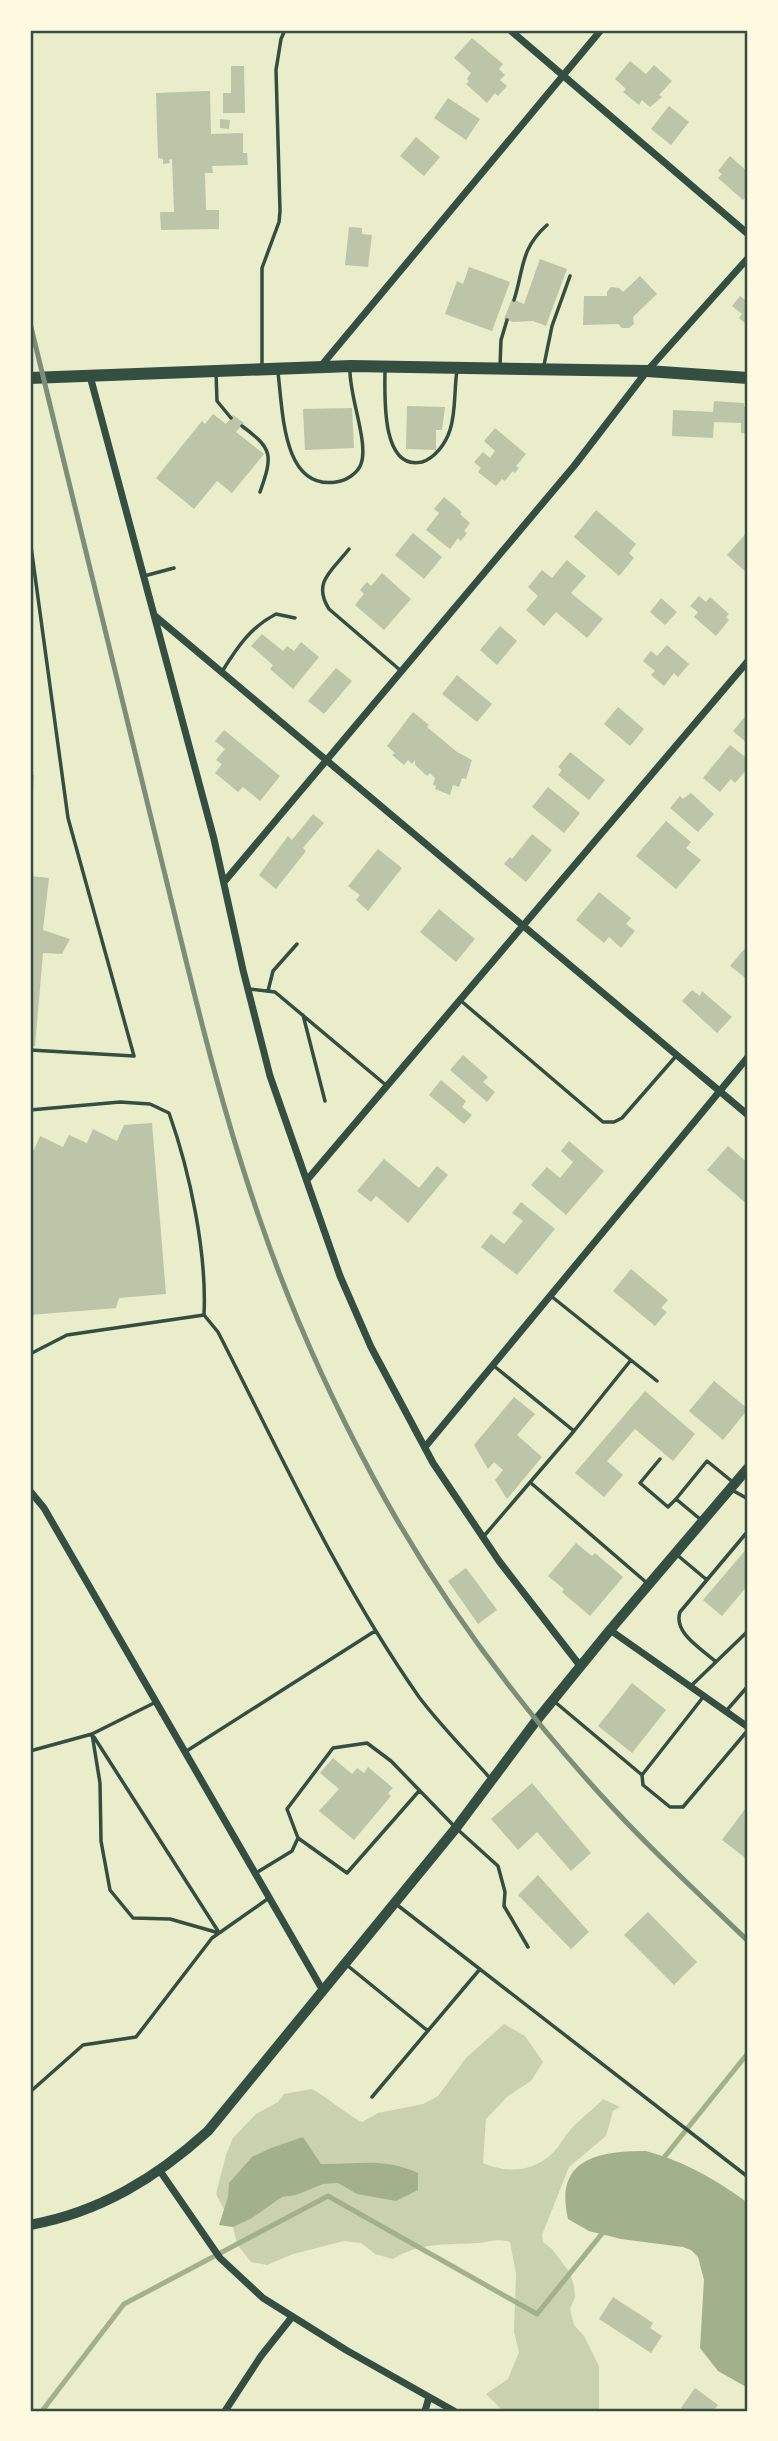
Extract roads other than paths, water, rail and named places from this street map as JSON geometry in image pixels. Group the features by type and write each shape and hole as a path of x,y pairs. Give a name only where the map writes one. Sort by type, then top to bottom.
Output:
{"main road":[{"path":"30,378 321,366 385,366 647,371 748,378"},
{"path":"30,2225 94,2207 125,2193 160,2171 208,2131 493,1782 610,1630 748,1468"}],"street":[{"path":"510,30 748,234"},
{"path":"321,366 601,30"},
{"path":"224,882 574,466 647,371 747,263"},
{"path":"90,376 214,839 270,1076 340,1276 366,1335 425,1447 483,1538 581,1667"},
{"path":"155,616 748,1115"},
{"path":"307,1180 748,661"},
{"path":"425,1447 748,1057"},
{"path":"30,1491 44,1508 322,1989"},
{"path":"610,1630 748,1729"},
{"path":"160,2171 220,2258 263,2298 454,2411"},
{"path":"225,2411 261,2356 292,2317"},
{"path":"425,2411 429,2397"}],"lane":[{"path":"262,368 262,268 279,222 280,211 276,70 285,30"},
{"path":"514,300 525,252 547,225"},
{"path":"543,370 552,326 570,275"},
{"path":"499,369 501,340 507,320"},
{"path":"278,368 285,433 294,459 299,468 315,480 333,482 353,475 361,464 363,450 351,392 351,366"},
{"path":"385,366 387,416 393,447 396,454 408,462 423,462 447,439 451,428 457,368"},
{"path":"216,370 217,401 231,418"},
{"path":"242,426 267,447 265,478 260,492"},
{"path":"30,539 68,818 134,1056 30,1050"},
{"path":"349,549 321,586 321,597 329,609 401,671"},
{"path":"144,576 174,568"},
{"path":"222,672 252,629 276,614 295,618"},
{"path":"268,991 273,971 297,944"},
{"path":"248,989 275,992 387,1086"},
{"path":"460,1000 603,1122 614,1122 622,1118 677,1055"},
{"path":"302,1014 325,1101"},
{"path":"30,1110 120,1101 150,1104 169,1114 181,1148 197,1227 205,1293 204,1315 218,1332 324,1540 375,1631 421,1699 493,1782"},
{"path":"551,1296 657,1381"},
{"path":"30,1354 67,1335 204,1315"},
{"path":"483,1538 631,1360"},
{"path":"493,1365 574,1431"},
{"path":"660,1460 640,1483 668,1507 707,1461 748,1499"},
{"path":"531,1483 649,1585"},
{"path":"676,1499 703,1522"},
{"path":"716,1662 682,1631 678,1619 748,1531"},
{"path":"676,1554 707,1580"},
{"path":"185,1752 375,1631"},
{"path":"690,1687 748,1631"},
{"path":"726,1711 748,1686"},
{"path":"704,1696 642,1775 643,1785 670,1807 683,1807 748,1729"},
{"path":"553,1701 642,1775"},
{"path":"30,1751 92,1734 156,1702"},
{"path":"92,1734 219,1933"},
{"path":"92,1734 100,1783 101,1841 110,1890 132,1918 170,1919 219,1933"},
{"path":"419,1791 346,1873 298,1838 287,1809 333,1748 367,1743 391,1761 456,1828 498,1866 505,1892 505,1906 528,1947"},
{"path":"256,1873 292,1851 298,1838"},
{"path":"30,2092 83,2045 136,2037 212,1938 269,1898"},
{"path":"395,1903 748,2177"},
{"path":"344,1962 428,2031"},
{"path":"372,2097 480,1969"}],"waterway":[{"path":"662,2160 748,2053"},
{"path":"42,2411 124,2304 328,2196 537,2314 605,2230"}],"railway":[{"path":"30,323 216,1077 260,1220 311,1351 357,1446 397,1519 449,1602 506,1682 600,1794 748,1941"}]}
